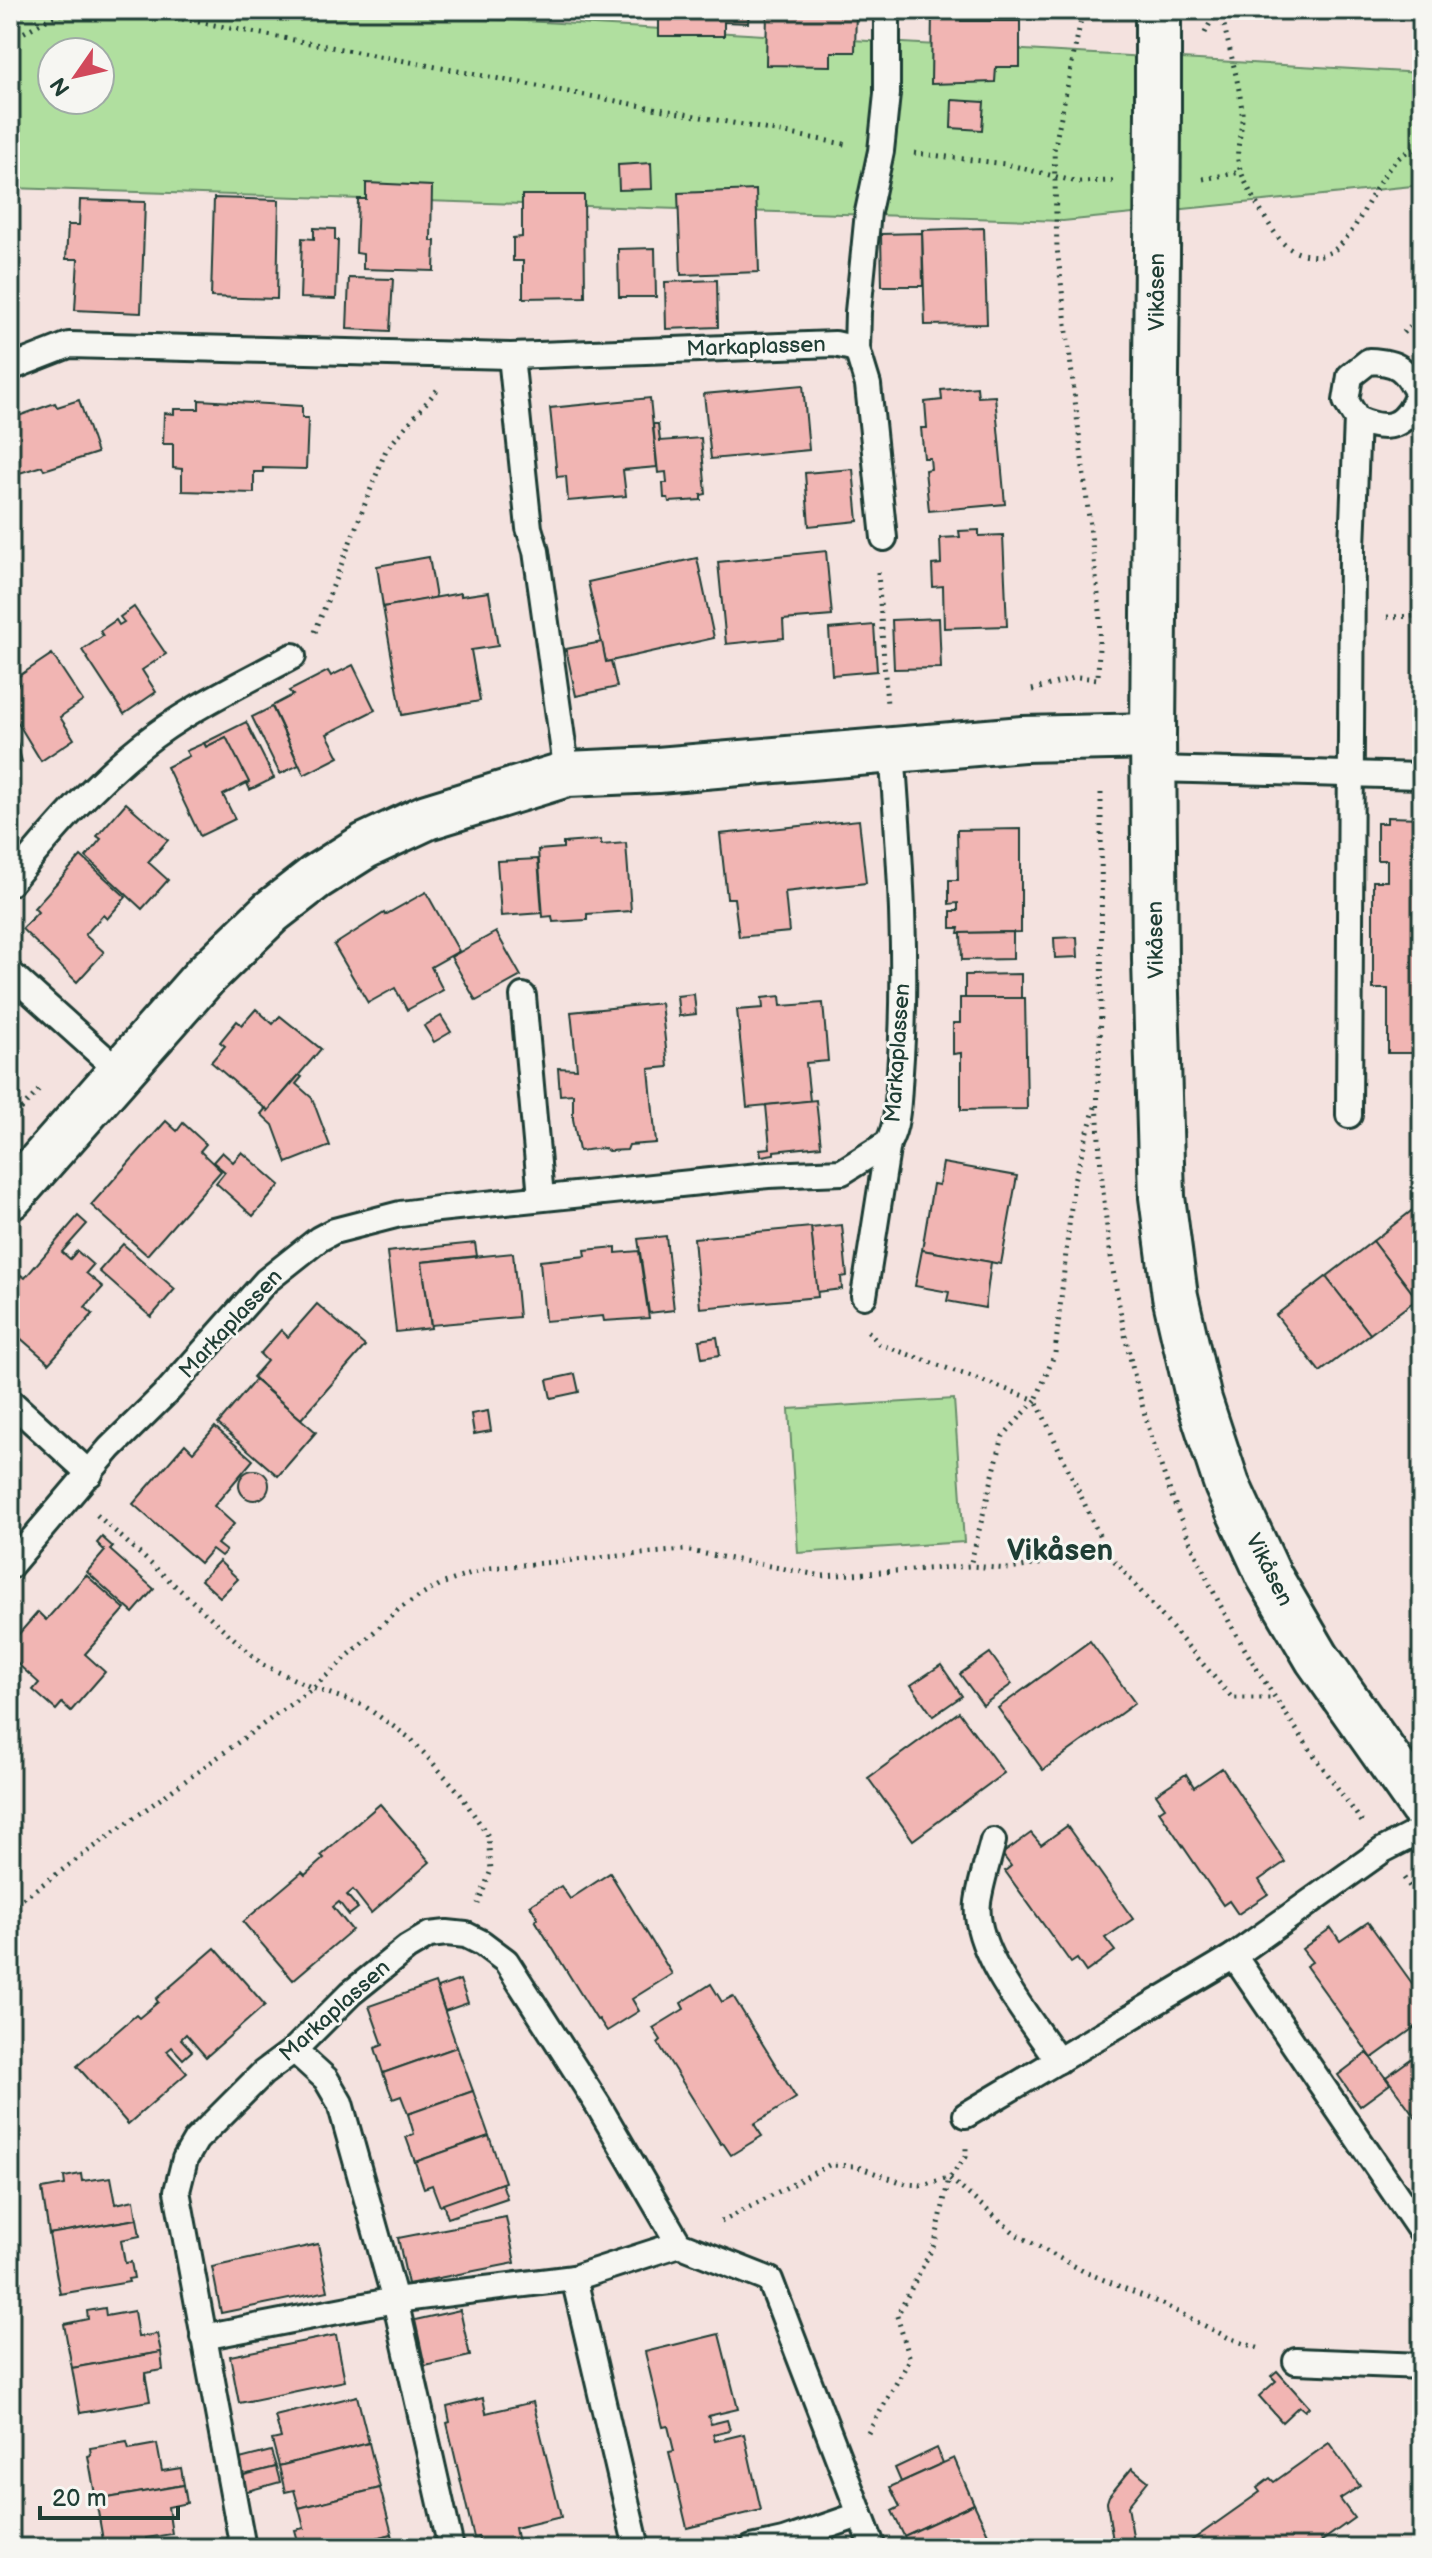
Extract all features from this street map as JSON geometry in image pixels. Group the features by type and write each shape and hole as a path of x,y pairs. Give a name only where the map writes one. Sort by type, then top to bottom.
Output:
{"street":[{"name":"Vikåsen","path":"1158,10 1155,960 1162,1197 1175,1296 1199,1400 1227,1485 1269,1576 1317,1658 1422,1807"},
{"path":"10,1197 205,976 271,912 316,877 365,846 427,817 567,774 658,770 1023,739 1154,752"}],"lane":[{"path":"857,349 868,212 881,151 887,94 887,10"},
{"name":"Markaplassen","path":"10,368 69,345 511,356 822,344 857,349 868,385 884,538"},
{"path":"511,356 529,528 536,551 567,774"},
{"path":"1349,1115 1352,547 1357,419"},
{"path":"10,883 60,825 142,745 191,711 293,656"},
{"name":"Markaplassen","path":"10,1566 110,1448 169,1390 266,1281 319,1239 334,1231 400,1214 541,1197 620,1192 768,1175 842,1172 888,1143 898,1099 903,1022 902,884 892,750"},
{"path":"1154,752 1352,776 1422,776"},
{"path":"10,973 120,1072"},
{"path":"523,996 541,1197"},
{"path":"864,1296 888,1143"},
{"path":"10,1401 90,1474"},
{"path":"966,2115 1234,1956 1383,1850 1422,1830"},
{"path":"993,1841 978,1904 981,1930 993,1963 1058,2061"},
{"name":"Markaplassen","path":"243,2548 177,2191 181,2171 196,2140 211,2123 263,2073 294,2050 351,1993 407,1948 429,1935 466,1935"},
{"path":"466,1935 506,1961 598,2105 679,2244 770,2280 873,2548"},
{"path":"1234,1956 1422,2233"},
{"path":"294,2050 326,2079 340,2103 395,2300 451,2548"},
{"path":"203,2337 395,2300 574,2278 679,2244"},
{"path":"574,2278 637,2548"},
{"path":"1296,2361 1422,2366"},
{"path":"752,2548 784,2541 859,2515"}],"path":[{"path":"10,40 50,18 76,10"},
{"path":"135,10 881,151 943,155 1006,164 1055,176"},
{"path":"1083,10 1056,137 1055,176 1057,248 1100,611 1098,679"},
{"path":"1221,10 1242,111 1238,159 1241,172 1282,242 1297,254 1316,257 1332,251 1346,239 1390,166 1405,153 1422,147"},
{"path":"293,656 315,632 386,450 464,355"},
{"path":"884,538 876,546 887,704"},
{"path":"970,1566 1003,1436 1036,1400 1055,1353 1074,1180 1097,1099"},
{"path":"864,1296 868,1332 879,1344 1036,1400 1107,1552 1232,1698 1274,1698"},
{"path":"73,1493 263,1665 313,1688 363,1705 411,1739 459,1792 488,1836 491,1870 466,1935"},
{"path":"10,1908 313,1688 400,1608 441,1584 489,1568 684,1550 823,1576 970,1566 1010,1569 1107,1552"},
{"path":"844,2475 910,2359 897,2316 935,2243 949,2178 966,2157 966,2115"},
{"path":"679,2244 829,2165 855,2166 906,2184 921,2185 949,2178"},
{"path":"949,2178 1017,2235 1085,2272 1162,2304 1229,2338 1296,2361"},
{"path":"10,2529 14,2548"}],"green space":[{"path":"10,10 334,10 1422,73 1422,185 1063,221 10,188"},
{"path":"954,1399 964,1542 798,1553 789,1409"}],"building":[{"path":"659,10 749,10 748,23 724,22 724,36 659,36"},
{"path":"767,10 856,10 855,52 831,52 831,66 766,65"},
{"path":"932,10 960,10 961,21 1020,21 1020,67 996,67 995,82 931,84"},
{"path":"952,100 984,102 982,130 951,128"},
{"path":"651,163 652,189 619,190 618,165"},
{"path":"366,183 432,186 434,271 363,269 363,254 356,253 358,199 366,199"},
{"path":"756,190 759,272 681,275 678,193"},
{"path":"522,195 584,195 585,297 523,298 523,261 513,261 513,238 522,237"},
{"path":"214,198 279,200 277,299 211,297"},
{"path":"80,200 145,202 141,313 75,310 78,259 66,259 68,225 79,225"},
{"path":"314,228 335,229 335,240 338,240 336,299 300,298 302,238 314,239"},
{"path":"984,228 987,324 925,325 922,230"},
{"path":"922,233 923,286 882,286 881,234"},
{"path":"655,248 656,297 619,297 618,249"},
{"path":"349,278 393,279 390,331 347,329"},
{"path":"717,280 718,327 666,329 665,282"},
{"path":"803,385 809,450 711,459 704,394"},
{"path":"977,387 978,397 995,396 1005,504 929,511 925,470 931,469 930,458 924,458 921,428 927,428 925,402 942,400 941,390"},
{"path":"650,398 657,467 623,470 626,496 568,501 566,476 557,477 550,408"},
{"path":"79,400 97,453 44,470 42,466 10,476 10,419 55,403 57,407"},
{"path":"199,400 302,406 302,418 308,418 306,469 263,468 263,472 254,472 254,493 182,491 182,469 173,468 173,444 163,444 164,413 174,414 174,409 199,409"},
{"path":"653,424 658,424 660,441 701,438 706,494 701,495 701,500 669,502 668,498 664,498 666,472 658,473"},
{"path":"853,469 858,521 809,526 805,473"},
{"path":"979,530 979,536 1003,535 1007,626 944,628 943,586 933,587 932,565 941,564 940,538 960,537 959,531"},
{"path":"826,551 832,616 783,620 784,638 726,644 718,562"},
{"path":"429,557 436,598 383,607 377,566"},
{"path":"697,558 714,638 606,662 588,582"},
{"path":"489,592 498,646 471,650 480,701 402,715 383,607 461,593 461,596"},
{"path":"134,607 166,654 142,670 156,692 124,714 82,650 103,636 100,631 116,620 119,625 124,622 120,617"},
{"path":"939,618 941,668 894,669 892,620"},
{"path":"874,625 877,671 832,675 829,629"},
{"path":"602,642 606,662 611,661 617,687 576,696 566,649"},
{"path":"52,654 83,701 60,717 74,739 41,761 10,710 10,690 19,684 16,678"},
{"path":"353,665 375,710 327,734 339,757 304,775 272,706 293,695 289,691 328,671 331,676"},
{"path":"272,707 299,765 280,774 252,717"},
{"path":"246,722 274,778 250,790 226,737 206,747 204,743"},
{"path":"10,723 22,762 10,764"},
{"path":"226,737 249,782 223,795 235,819 200,836 167,767 189,756 186,751 204,743 206,747"},
{"path":"126,803 168,840 148,862 168,880 142,909 86,857 101,839 97,836"},
{"path":"1387,817 1422,818 1422,1053 1388,1053 1388,989 1373,989 1373,881 1387,881 1387,860 1377,860 1377,823 1387,823"},
{"path":"859,820 866,883 785,892 789,932 739,937 734,898 727,898 720,834"},
{"path":"1021,829 1021,932 958,933 959,928 951,928 951,911 958,911 958,903 949,904 949,880 958,880 957,830"},
{"path":"601,840 601,845 626,843 631,911 587,914 587,920 553,922 552,916 543,917 538,850 563,848 563,843"},
{"path":"81,856 126,897 107,919 103,915 85,935 104,952 77,982 22,929 38,912 34,908"},
{"path":"538,859 542,913 501,916 497,861"},
{"path":"426,892 459,951 431,967 443,990 407,1010 395,988 368,1003 334,945 384,913"},
{"path":"496,932 521,976 476,1001 451,957"},
{"path":"1013,932 1013,959 962,960 961,933"},
{"path":"1077,937 1078,957 1055,958 1054,938"},
{"path":"1021,974 1021,998 965,998 965,975"},
{"path":"694,994 696,1014 679,1016 677,996"},
{"path":"780,996 781,1006 823,1003 828,1061 806,1063 810,1101 747,1107 737,1010 763,1008 762,998"},
{"path":"960,998 1025,998 1027,1109 961,1110 961,1053 953,1054 953,1023 960,1023"},
{"path":"661,1003 668,1067 649,1069 656,1143 629,1145 627,1150 608,1151 604,1148 579,1151 573,1119 573,1094 560,1095 558,1068 577,1069 571,1012"},
{"path":"256,1009 273,1024 280,1016 321,1049 268,1111 211,1062 225,1046 220,1042 237,1021 242,1025"},
{"path":"441,1016 451,1032 434,1042 424,1026"},
{"path":"299,1075 302,1077 296,1084 312,1098 330,1146 287,1163 273,1125 261,1114 266,1108 268,1111"},
{"path":"816,1100 821,1146 774,1151 774,1154 761,1156 760,1149 770,1148 766,1105"},
{"path":"166,1121 177,1131 183,1123 206,1144 200,1151 221,1171 147,1255 91,1205"},
{"path":"222,1152 233,1162 242,1152 280,1185 253,1216 216,1183 225,1172 213,1162"},
{"path":"943,1163 1017,1176 1001,1264 922,1250 933,1184 939,1185"},
{"path":"1419,1205 1422,1209 1422,1295 1417,1299 1373,1241"},
{"path":"78,1216 87,1224 62,1252 70,1259 77,1251 93,1265 86,1273 103,1287 85,1307 93,1314 49,1363 10,1329 10,1287 21,1275 25,1278"},
{"path":"842,1225 847,1276 841,1277 842,1289 817,1292 811,1228"},
{"path":"811,1227 818,1297 700,1308 694,1238"},
{"path":"666,1236 674,1310 649,1313 638,1239"},
{"path":"1373,1241 1417,1299 1370,1334 1326,1277"},
{"path":"475,1243 477,1256 422,1262 431,1328 396,1332 387,1252"},
{"path":"123,1244 175,1289 151,1317 99,1271"},
{"path":"616,1247 616,1253 639,1251 649,1318 604,1321 603,1316 545,1321 540,1261 586,1256 585,1250"},
{"path":"922,1250 991,1262 985,1308 947,1301 949,1292 915,1286"},
{"path":"513,1253 519,1317 431,1325 422,1262"},
{"path":"1326,1277 1370,1334 1320,1372 1276,1315"},
{"path":"317,1304 365,1346 301,1419 253,1377 267,1361 260,1354 281,1330 288,1337"},
{"path":"717,1337 720,1355 702,1358 699,1340"},
{"path":"575,1374 579,1392 551,1398 547,1380"},
{"path":"255,1380 316,1432 278,1476 218,1424"},
{"path":"488,1411 491,1431 474,1434 471,1414"},
{"path":"215,1427 253,1460 214,1506 234,1524 217,1544 226,1551 221,1556 212,1549 200,1563 133,1504 185,1444 193,1452"},
{"path":"254,1470 265,1474 269,1485 265,1496 254,1500 243,1496 239,1485 243,1474"},
{"path":"102,1537 113,1547 110,1550 154,1589 133,1613 87,1572 105,1551 97,1543"},
{"path":"219,1561 238,1579 220,1597 201,1580"},
{"path":"86,1575 125,1609 85,1654 105,1672 71,1711 62,1703 56,1710 33,1690 39,1683 10,1657 10,1644 38,1612 46,1620"},
{"path":"1090,1641 1135,1703 1043,1770 998,1708"},
{"path":"990,1653 1012,1684 983,1705 960,1674"},
{"path":"941,1665 962,1696 933,1716 911,1685"},
{"path":"959,1712 1004,1773 913,1840 868,1778"},
{"path":"1222,1768 1285,1862 1259,1880 1268,1894 1238,1914 1229,1901 1223,1905 1159,1811 1165,1807 1156,1794 1186,1774 1194,1787"},
{"path":"380,1804 430,1862 371,1913 353,1890 347,1895 358,1908 349,1915 339,1902 333,1907 352,1930 293,1980 243,1922 302,1872 305,1875 324,1858 321,1855"},
{"path":"1067,1826 1133,1919 1105,1938 1115,1951 1086,1972 1077,1959 1071,1963 1005,1871 1011,1866 1002,1854 1031,1833 1041,1845"},
{"path":"610,1873 672,1974 632,1999 639,2011 607,2031 597,2020 535,1920 538,1918 530,1905 561,1886 570,1899"},
{"path":"1368,1922 1422,1997 1422,2022 1372,2058 1306,1966 1312,1962 1302,1949 1331,1928 1340,1941"},
{"path":"215,1948 265,2005 206,2057 186,2034 181,2039 192,2051 183,2059 172,2047 167,2051 187,2073 128,2124 77,2066 136,2015 139,2018 158,2002 156,1999"},
{"path":"460,1980 468,2003 445,2011 437,1988"},
{"path":"435,1983 457,2047 383,2073 375,2048 383,2045 369,2006"},
{"path":"711,1984 722,2002 733,1996 796,2098 754,2124 762,2136 731,2155 658,2043 661,2040 653,2028 684,2009 681,2003"},
{"path":"457,2047 473,2091 408,2114 401,2096 393,2099 383,2073"},
{"path":"1422,2051 1422,2126 1386,2077"},
{"path":"1367,2053 1390,2084 1360,2106 1338,2075"},
{"path":"473,2091 489,2136 415,2162 406,2137 414,2134 408,2114"},
{"path":"489,2136 505,2182 440,2206 432,2185 424,2188 415,2162"},
{"path":"81,2174 82,2181 111,2177 116,2204 134,2200 137,2219 49,2234 42,2189 65,2185 64,2177"},
{"path":"502,2183 507,2198 448,2218 443,2204"},
{"path":"506,2217 515,2263 408,2284 398,2238"},
{"path":"137,2219 140,2236 121,2240 125,2263 131,2262 134,2278 128,2279 129,2282 60,2294 49,2234"},
{"path":"318,2244 328,2291 221,2313 212,2267"},
{"path":"105,2308 106,2316 134,2311 138,2337 157,2334 161,2352 72,2368 64,2324 88,2319 87,2311"},
{"path":"460,2310 470,2356 425,2366 415,2320"},
{"path":"719,2334 738,2409 708,2416 711,2424 727,2420 730,2430 713,2434 715,2441 744,2434 761,2510 687,2528 669,2452 674,2451 668,2426 663,2427 645,2352"},
{"path":"336,2335 345,2381 239,2403 230,2356"},
{"path":"161,2352 163,2370 145,2373 150,2401 80,2413 72,2368"},
{"path":"1277,2371 1309,2407 1305,2411 1299,2406 1282,2422 1259,2396 1276,2381 1271,2376"},
{"path":"357,2396 369,2443 279,2466 272,2440 281,2438 275,2416"},
{"path":"483,2398 486,2413 533,2402 561,2517 515,2528 518,2543 497,2548 481,2548 478,2537 474,2538 447,2423 450,2422 447,2407"},
{"path":"127,2442 129,2449 157,2444 162,2471 181,2468 184,2485 96,2500 88,2456 91,2455 90,2448"},
{"path":"369,2443 380,2488 299,2508 294,2490 285,2492 279,2466"},
{"path":"1329,2443 1360,2486 1340,2499 1354,2518 1312,2548 1181,2548 1260,2492 1257,2488 1270,2478 1274,2482"},
{"path":"937,2448 943,2463 901,2482 895,2468"},
{"path":"271,2451 276,2467 240,2476 236,2460"},
{"path":"954,2458 974,2504 904,2536 892,2511 900,2507 890,2487"},
{"path":"276,2467 280,2482 244,2492 240,2476"},
{"path":"1132,2468 1148,2481 1128,2506 1135,2548 1114,2548 1107,2502"},
{"path":"184,2485 187,2503 168,2507 172,2534 146,2538 146,2545 128,2548 128,2542 104,2546 96,2500"},
{"path":"380,2488 392,2534 338,2548 300,2548 295,2530 304,2528 299,2508"},
{"path":"974,2504 994,2546 909,2548 904,2536"},
{"path":"392,2534 396,2548 338,2548"}],"district":[{"name":"Vikåsen","path":"1060,1551"}]}
